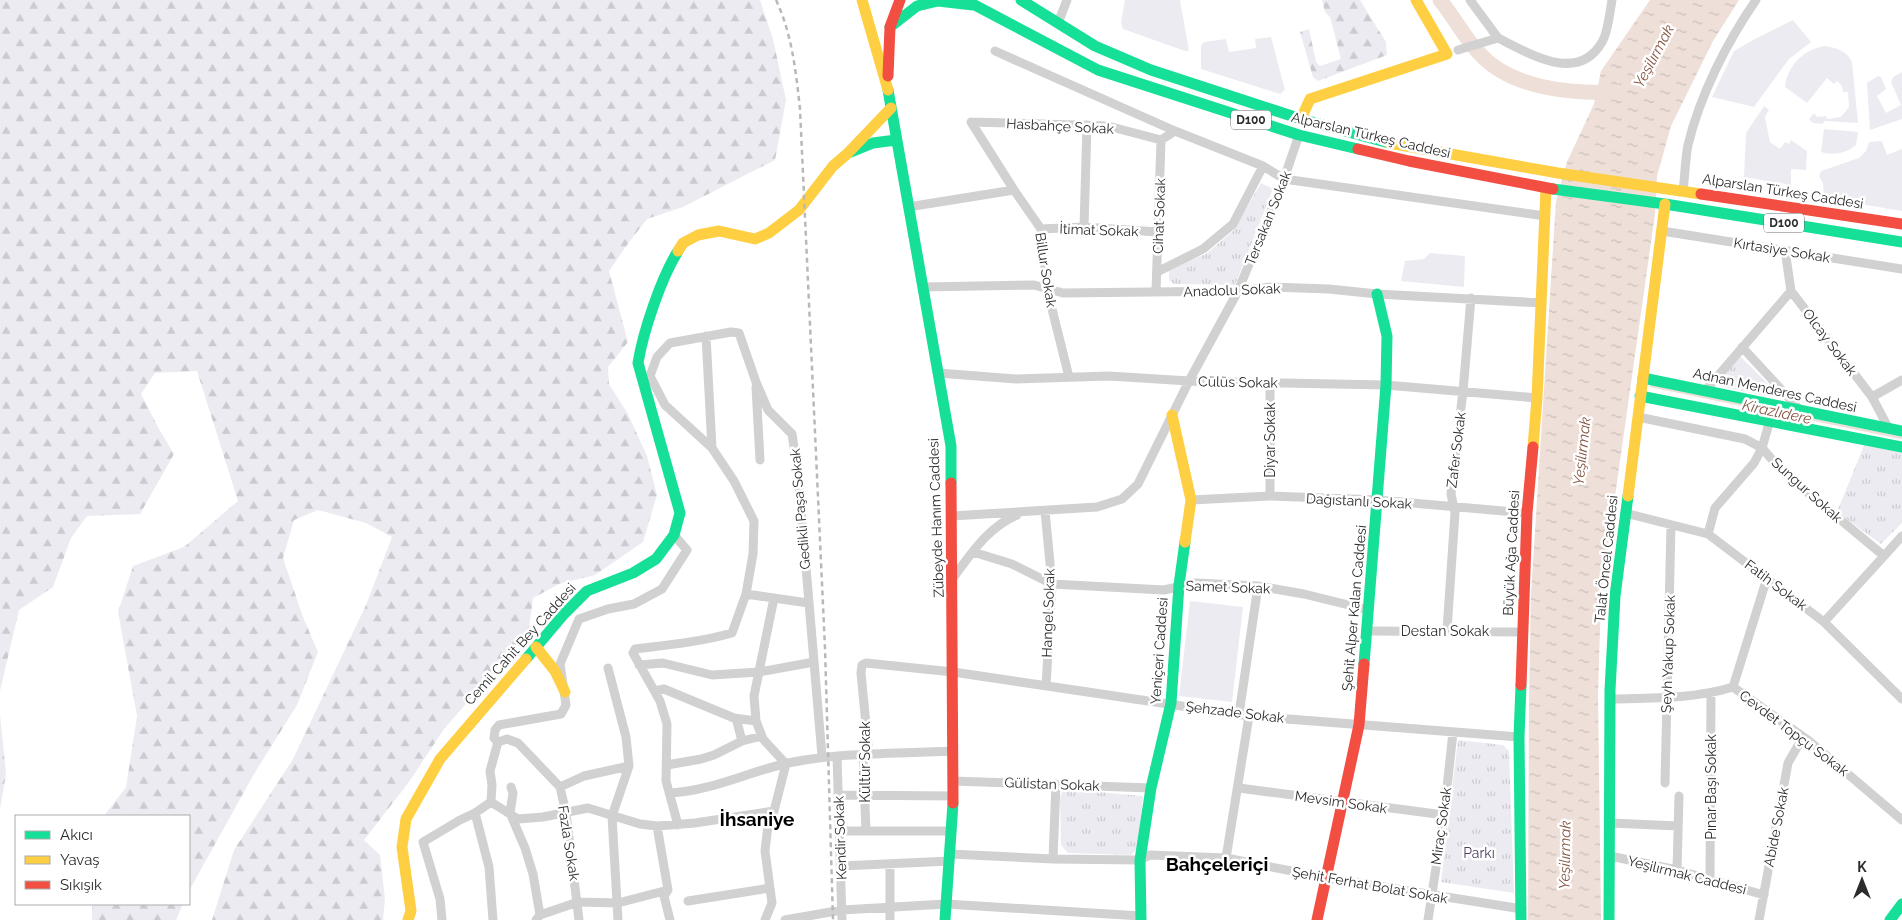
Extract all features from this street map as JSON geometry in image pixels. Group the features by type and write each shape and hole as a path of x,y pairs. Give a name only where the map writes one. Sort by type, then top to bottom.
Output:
{"main road":[{"path":"862,0 888,90"},
{"path":"871,0 888,90"},
{"path":"888,90 890,27 900,0"},
{"name":"Alparslan Türkeş Caddesi","path":"1021,0 1096,46 1151,70 1301,119 1383,142 1558,173 1902,224"},
{"path":"1416,0 1447,54"},
{"path":"890,27 916,6 938,1 969,3"},
{"name":"Alparslan Türkeş Caddesi","path":"969,3 1098,70 1298,135 1409,161 1550,189"},
{"path":"1301,119 1310,99 1458,50"},
{"name":"Zübeyde Hanım Caddesi","path":"888,90 951,446 953,578 952,752 954,796 945,920"},
{"name":"Cemil Cahit Bey Caddesi","path":"408,920 410,911 408,882 402,847 406,819 440,759 536,647 587,591 633,573 656,559 674,535 680,513 638,362 641,345 669,265 683,243 698,235 719,232 755,239 769,233 799,210 833,166 891,108"},
{"path":"847,154 873,143 896,140"},
{"name":"D100","path":"1550,189 1662,204 1902,242"},
{"name":"Büyük Ağa Caddesi","path":"1522,914 1519,737 1527,513 1537,398 1546,216 1550,189"},
{"name":"Talat Öncel Caddesi","path":"1609,920 1611,699 1615,596 1662,231 1662,204"},
{"name":"Şehit Alper Kalan Caddesi","path":"1317,920 1360,725 1386,385 1387,336 1378,294"},
{"path":"638,362 650,376"},
{"name":"Adnan Menderes Caddesi","path":"1643,378 1902,431"},
{"path":"1640,396 1902,447"},
{"name":"Yeniçeri Caddesi","path":"1141,918 1140,860 1151,788 1172,703 1179,585 1191,500 1172,415"},
{"path":"536,647 554,671 565,692"},
{"path":"1890,920 1902,904"}],"street":[{"path":"1058,23 1067,0"},
{"path":"1470,0 1498,38 1540,59 1568,64 1586,60 1603,41 1612,0"},
{"path":"1683,191 1688,146 1699,111 1718,66 1740,23 1756,0"},
{"path":"1458,50 1498,38"},
{"path":"995,51 1175,131 1263,166 1284,179 1546,216"},
{"name":"Hasbahçe Sokak","path":"971,122 1108,126 1161,140"},
{"name":"Billur Sokak","path":"971,122 1041,229 1047,289 1069,377"},
{"path":"1084,227 1087,125"},
{"path":"1161,140 1175,131"},
{"name":"Tersakan Sokak","path":"952,516 1097,508 1122,499 1138,484 1189,381 1238,291 1284,179 1298,135"},
{"name":"Cihat Sokak","path":"1156,292 1161,140"},
{"path":"1157,272 1203,249 1233,224 1263,166"},
{"path":"908,207 1014,190"},
{"name":"İtimat Sokak","path":"1041,229 1084,227 1158,232"},
{"name":"Kırtasiye Sokak","path":"1662,231 1902,269"},
{"name":"Olcay Sokak","path":"1785,250 1791,291 1872,397 1889,428"},
{"name":"Anadolu Sokak","path":"922,287 1034,285 1063,293 1238,291 1270,287 1542,303"},
{"path":"1705,391 1791,291"},
{"name":"Zafer Sokak","path":"1447,630 1455,513 1451,494 1463,391 1470,298"},
{"name":"Gedikli Paşa Sokak","path":"650,376 657,357 670,343 731,332 739,333 768,410 792,434 798,473 822,756"},
{"path":"706,336 712,448"},
{"path":"1742,347 1801,411"},
{"name":"Cülüs Sokak","path":"938,373 1016,379 1109,376 1189,381 1386,385 1537,398"},
{"path":"650,376 665,405 712,448 734,481 754,521 753,554 746,594 732,633 713,639 635,649 632,655 660,700 667,724 666,781 678,825"},
{"path":"1872,397 1902,380"},
{"path":"756,382 760,460"},
{"name":"Diyar Sokak","path":"1270,383 1270,496"},
{"name":"Sungur Sokak","path":"1638,417 1745,439 1762,448 1782,471 1884,556"},
{"path":"1708,534 1715,508 1754,463 1762,448 1770,420"},
{"name":"Dağıstanlı Sokak","path":"1191,500 1270,496 1378,500 1527,513"},
{"name":"Hangel Sokak","path":"1045,511 1052,584 1046,686"},
{"name":"Tersakan Sokak","path":"953,578 983,538 1004,520 1024,512"},
{"name":"Fatih Sokak","path":"1625,513 1708,534 1824,622 1902,699"},
{"name":"Şeyh Yakup Sokak","path":"1665,783 1671,525"},
{"path":"442,920 440,899 423,842 475,813 490,802 492,785 490,771 498,742 494,738 495,730 499,725 561,714 566,705 560,664 579,620 608,609 634,604 662,589 687,550 674,535"},
{"path":"1824,622 1902,536"},
{"name":"Samet Sokak","path":"973,552 1012,564 1052,584 1164,590 1179,585 1196,583 1258,586 1304,594 1369,610"},
{"path":"1733,687 1767,578"},
{"path":"1239,714 1258,586"},
{"path":"746,594 808,604"},
{"path":"774,598 754,696 756,721 762,736 786,764"},
{"name":"Destan Sokak","path":"1367,631 1447,630 1523,632"},
{"path":"639,665 663,663 712,675 759,672 814,662"},
{"name":"Kültür Sokak","path":"866,831 863,755 868,745 861,673 862,665 866,663 953,672"},
{"path":"608,668 626,737 629,766 612,816 618,920"},
{"name":"Şehzade Sokak","path":"953,672 1172,703 1249,716 1519,737"},
{"name":"Cevdet Topçu Sokak","path":"1611,699 1711,694 1733,687 1803,737 1902,820"},
{"path":"655,691 664,689 736,718 756,721"},
{"name":"Pınar Başı Sokak","path":"1710,880 1711,694"},
{"path":"1226,858 1239,788 1249,716"},
{"path":"736,718 742,740"},
{"name":"Miraç Sokak","path":"1428,920 1430,896 1444,815 1453,732"},
{"path":"667,765 701,759 714,755 742,740 762,736"},
{"name":"Abide Sokak","path":"1760,920 1788,763 1803,737"},
{"name":"Fazla Sokak","path":"498,742 507,740 518,743 560,787 566,813 579,920"},
{"path":"670,794 692,792 786,764 822,756 952,752"},
{"name":"Kendir Sokak","path":"837,756 842,866 842,920"},
{"path":"764,920 772,903 765,851 768,825 774,811 786,764"},
{"path":"560,787 584,776 629,766"},
{"name":"Gülistan Sokak","path":"953,781 1151,788"},
{"path":"1053,859 1056,784"},
{"path":"511,787 513,793 510,813 525,848 533,874 538,918 578,902 618,903 668,890"},
{"name":"Mevsim Sokak","path":"1239,788 1444,815"},
{"path":"838,794 954,796"},
{"path":"1677,870 1679,796"},
{"path":"490,802 518,819 543,817 588,808 640,824 657,826 678,825 774,811"},
{"path":"475,813 488,867 492,920"},
{"path":"1611,823 1678,826"},
{"path":"657,826 668,890 664,896 670,920"},
{"path":"840,831 952,831"},
{"name":"Şehit Ferhat Bolat Sokak","path":"842,866 890,864 950,858 1140,860 1150,855 1226,858 1522,914"},
{"name":"Yeşilırmak Caddesi","path":"1610,856 1677,870 1764,895"},
{"path":"890,864 890,920"},
{"path":"688,901 770,888"},
{"path":"785,920 842,910 946,904 1048,915 1141,918"}],"green space":[{"path":"0,0 760,0 773,39 786,100 775,160 683,207 647,219 609,271 628,342 608,367 609,384 628,414 647,456 657,495 643,542 595,575 559,584 533,598 529,628 512,651 444,729 409,782 364,840 380,855 385,899 383,920 212,920 234,850 293,759 366,605 392,537 366,523 318,510 294,520 283,558 303,617 318,652 297,705 254,774 190,889 190,815 105,815 126,787 137,716 118,612 133,566 184,547 238,501 197,371 155,373 141,394 174,454 140,514 87,516 71,538 53,587 19,610 0,691"},
{"path":"1125,0 1180,0 1189,51 1123,29 1121,22"},
{"path":"1322,0 1360,0 1386,42 1387,55 1318,81 1313,77 1300,32 1309,29 1316,62 1320,66 1341,59 1330,17 1325,12"},
{"path":"1793,20 1811,42 1789,59 1754,107 1712,97 1734,51"},
{"path":"1271,37 1285,90 1280,94 1201,69 1201,45 1204,42 1226,39 1229,52 1256,48 1255,39"},
{"path":"1825,46 1841,51 1852,62 1858,123 1824,121 1823,124 1813,123 1809,119 1814,113 1817,117 1826,116 1827,119 1841,117 1849,107 1848,92 1843,92 1842,86 1837,81 1834,84 1827,78 1807,103 1785,87 1789,72 1798,60 1810,51"},
{"path":"1902,72 1902,119 1870,130 1867,83 1878,76 1881,77 1886,89 1877,96 1886,113 1901,105 1891,82 1893,77"},
{"path":"1764,106 1769,110 1765,117 1770,142 1780,149 1785,142 1789,144 1791,140 1807,151 1806,170 1791,169 1791,185 1744,177 1746,133"},
{"path":"1824,129 1858,132 1856,145 1840,153 1830,154 1821,152"},
{"path":"1882,141 1887,155 1902,149 1902,211 1824,198 1823,183 1819,176 1821,171 1859,158 1866,151 1869,142"},
{"path":"1261,183 1273,189 1235,285 1174,284 1169,280 1169,268 1206,254 1233,231"},
{"path":"1430,253 1465,256 1464,287 1401,281 1405,261 1424,259"},
{"path":"1739,355 1779,395 1778,398 1722,387 1717,381"},
{"path":"1865,443 1902,452 1902,523 1881,544 1837,512"},
{"path":"1190,601 1243,607 1232,702 1179,696"},
{"path":"0,714 6,774 0,809"},
{"name":"Parkı","path":"1458,740 1503,745 1509,751 1514,893 1441,882"},
{"path":"1064,789 1143,796 1138,848 1131,855 1068,853 1061,845 1060,797"},
{"path":"92,905 183,905 176,920 92,920"}],"water":[{"name":"Yeşilırmak","path":"1650,0 1739,0 1713,41 1671,126 1657,176 1655,214 1601,595 1598,696 1601,920 1528,920 1531,594 1556,201 1567,162 1594,104 1601,71"}],"waterway":[{"path":"1440,0 1479,53 1492,65 1508,75 1525,82 1562,90 1617,92"},
{"name":"Kirazlıdere","path":"1651,386 1902,438"}],"railway":[{"path":"776,0 790,40 800,109 825,648 833,920"}],"traffic: fast":[{"path":"965,0 1098,70 1299,135 1358,149"},
{"path":"1021,0 1095,46 1151,70 1301,119 1389,143"},
{"path":"890,27 917,6 938,1 973,5"},
{"path":"888,90 951,446 951,483"},
{"path":"851,152 873,143 896,140"},
{"path":"1553,189 1665,204 1902,242"},
{"path":"526,659 564,614 587,591 633,573 656,559 674,535 680,513 638,363 644,336 654,306 665,276 678,251"},
{"path":"1364,664 1386,385 1387,336 1377,294"},
{"path":"1643,378 1902,431"},
{"path":"1640,396 1902,447"},
{"path":"1609,920 1610,690 1615,596 1628,496"},
{"path":"1141,920 1140,860 1151,788 1171,703 1179,585 1185,542"},
{"path":"1521,685 1519,737 1521,920"},
{"path":"945,920 953,803"},
{"path":"1890,920 1902,904"}],"traffic: slow":[{"path":"862,0 888,90"},
{"path":"1301,119 1310,99 1447,54 1416,0"},
{"path":"678,251 683,243 698,235 719,231 755,239 769,233 799,210 833,166 891,108"},
{"path":"1389,143 1558,173 1701,194"},
{"path":"1533,447 1537,398 1546,188"},
{"path":"1628,496 1665,204"},
{"path":"1172,415 1191,500 1185,542"},
{"path":"536,647 555,671 565,692"},
{"path":"408,920 411,911 402,847 406,819 440,759 526,659"}],"traffic: jam":[{"path":"888,76 890,27 900,0"},
{"path":"1358,149 1409,161 1553,189"},
{"path":"1701,194 1902,224"},
{"path":"1521,685 1527,513 1533,447"},
{"path":"951,483 953,803"},
{"path":"1317,920 1359,725 1364,664"}],"district":[{"name":"İhsaniye","path":"757,819"},
{"name":"Bahçeleriçi","path":"1217,864"}]}
